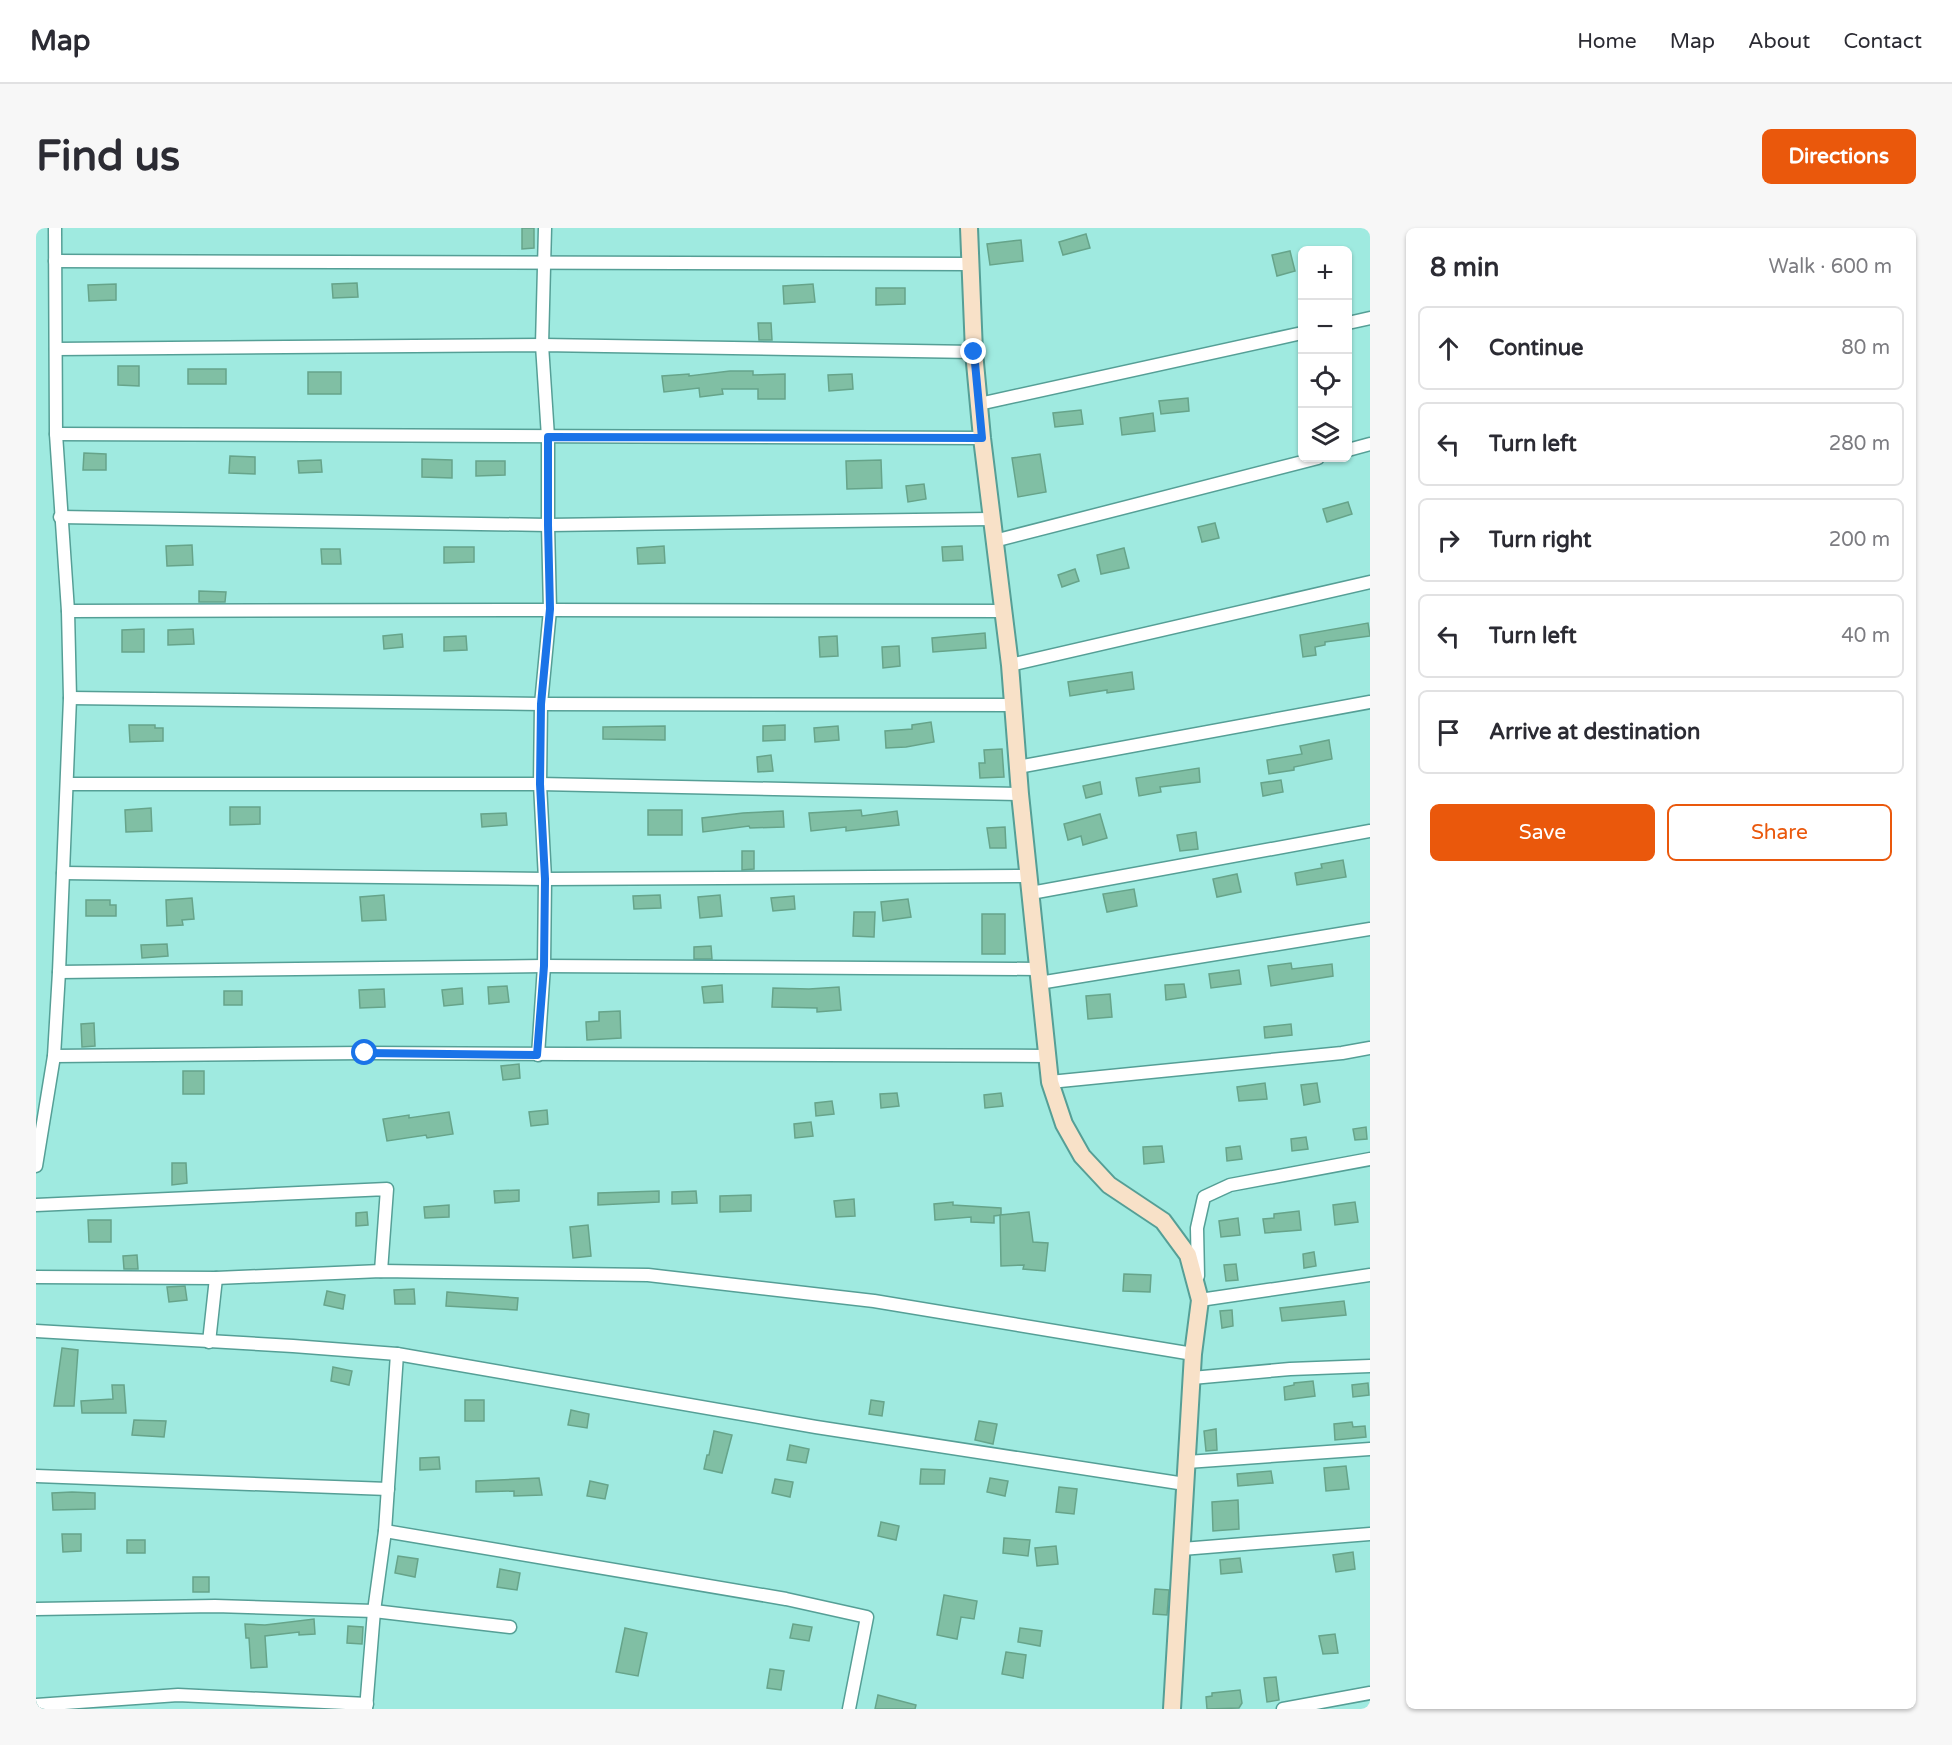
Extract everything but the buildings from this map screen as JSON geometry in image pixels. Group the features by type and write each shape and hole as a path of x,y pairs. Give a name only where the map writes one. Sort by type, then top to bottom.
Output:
{"street":[{"path":"36,1166 54,1056 68,784 70,698 68,611 56,434 55,228"},
{"path":"537,1055 544,966 545,879 540,784 541,704 550,609 548,437 542,345 545,228"},
{"path":"974,229 970,264 974,352 982,438 1010,665 1020,794 1050,1082 1064,1124 1083,1156 1109,1185 1162,1221 1188,1255 1200,1300"},
{"path":"55,261 970,264"},
{"path":"1352,322 1370,318"},
{"path":"979,404 1298,334"},
{"path":"56,349 542,345 974,352"},
{"path":"56,434 982,438"},
{"path":"1352,449 1370,444"},
{"path":"994,541 1302,462"},
{"path":"60,517 548,525 992,519"},
{"path":"1010,665 1370,582"},
{"path":"68,611 550,609 1003,611"},
{"path":"70,698 541,704 1013,705"},
{"path":"1018,767 1370,702"},
{"path":"68,784 540,784 1020,794"},
{"path":"1031,893 1370,831"},
{"path":"63,873 545,879 1029,876"},
{"path":"59,972 544,966 1038,976 1370,929"},
{"path":"1050,1082 1342,1053 1370,1048"},
{"path":"54,1056 353,1053 1047,1056"},
{"path":"1172,1709 1193,1354 1200,1300 1197,1228 1204,1197 1230,1185 1370,1159"},
{"path":"36,1204 387,1189 381,1271"},
{"path":"36,1277 216,1278 381,1271 648,1275 874,1300 1193,1354"},
{"path":"1200,1300 1370,1275"},
{"path":"209,1342 216,1278"},
{"path":"36,1331 397,1354 816,1427 1185,1484"},
{"path":"36,1705 178,1695 367,1706 374,1611 385,1531 397,1354"},
{"path":"1192,1378 1290,1369 1370,1366"},
{"path":"1187,1462 1370,1449"},
{"path":"36,1476 388,1489"},
{"path":"385,1531 786,1599 867,1617 849,1709"},
{"path":"1182,1549 1370,1534"},
{"path":"36,1609 215,1606 374,1611 510,1627"},
{"path":"1283,1709 1370,1693"}],"route":[{"path":"365,1053 537,1055 544,966 545,879 540,784 541,704 550,609 548,437 982,438 974,352"}]}
